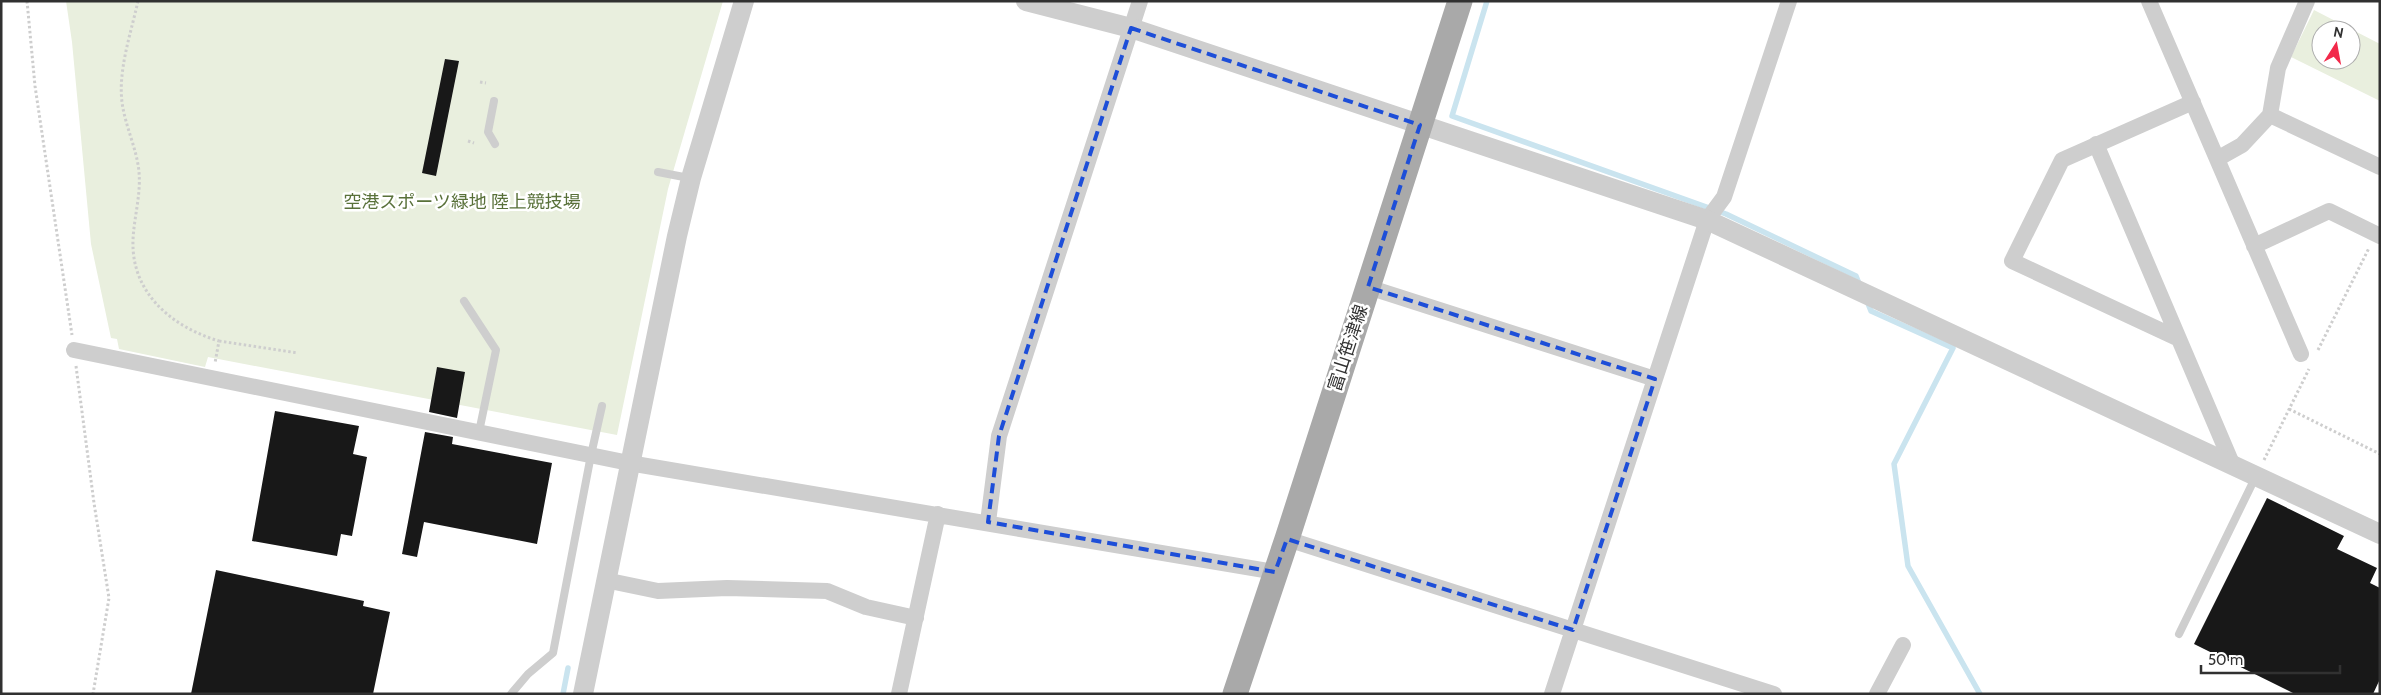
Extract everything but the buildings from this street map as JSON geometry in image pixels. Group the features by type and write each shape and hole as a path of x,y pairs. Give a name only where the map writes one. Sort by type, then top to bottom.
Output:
{"main road":[{"name":"富山笹津線","path":"1235,694 1287,539 1460,1"}],"street":[{"path":"583,694 677,236 691,178 744,1"},
{"path":"1026,1 1131,28 1420,126 1707,220 2380,534"},
{"path":"988,522 1000,436 1140,1"},
{"path":"1552,694 1707,220 1724,197 1789,1"},
{"path":"2149,1 2301,354"},
{"path":"2217,159 2242,145 2270,115 2278,68 2307,1"},
{"path":"2177,338 2012,261 2062,160 2193,102"},
{"path":"2270,115 2380,167"},
{"path":"2096,144 2233,466"},
{"path":"2254,246 2329,211 2380,236"},
{"path":"1368,287 1655,379"},
{"path":"74,350 257,392 479,432 629,463 988,522 1275,572"},
{"path":"899,694 938,514"},
{"path":"1287,539 1774,694"},
{"path":"605,580 658,591 727,588 827,591 866,607 916,618"},
{"path":"1877,694 1903,646"}],"lane":[{"path":"494,101 488,132 495,144"},
{"path":"658,172 691,178"},
{"path":"464,301 496,350 479,432"},
{"path":"511,694 528,674 552,653 602,406"},
{"path":"2179,634 2256,476"}],"path":[{"path":"138,1 121,86 125,121 139,171 139,203 135,219 133,257 138,274 157,306 182,326 219,341 298,353"},
{"path":"480,82 486,83"},
{"path":"468,141 474,143"},
{"path":"215,382 219,341"},
{"path":"2289,409 2380,454"}],"highlighted area":[{"path":"1131,28 1420,125 1368,287 1655,379 1573,630 1287,539 1275,572 988,522 999,436"}],"green space":[{"name":"空港スポーツ緑地 陸上競技場","path":"66,1 723,1 668,189 617,435 208,357 205,367 119,349 117,339 111,338 91,244 72,42"},
{"path":"2314,10 2333,20 2311,20 2311,67 2291,57"},
{"path":"2361,34 2380,44 2380,101 2317,70 2361,70"}],"waterway":[{"path":"1487,1 1452,116 1726,214 1856,276 1860,286"},
{"path":"1867,301 1871,311 1953,348 1894,464 1908,566 1980,694"},
{"path":"563,694 568,668"}]}
